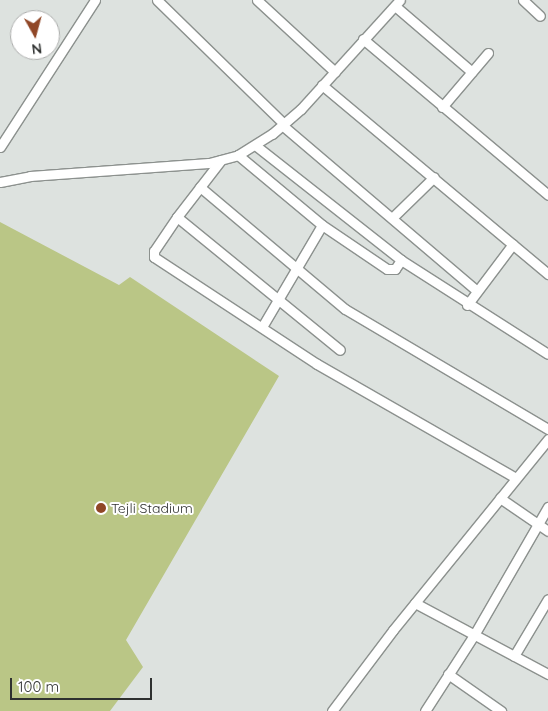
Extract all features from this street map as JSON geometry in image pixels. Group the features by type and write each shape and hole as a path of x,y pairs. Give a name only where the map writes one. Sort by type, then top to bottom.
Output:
{"street":[{"path":"0,147 95,0"},
{"path":"157,0 283,125 393,217 477,291"},
{"path":"257,0 335,72"},
{"path":"522,0 540,16"},
{"path":"0,182 30,176 152,169 221,160 238,155 283,125 335,72 397,2 472,72"},
{"path":"363,39 442,108 547,194"},
{"path":"442,108 488,53"},
{"path":"322,85 548,274"},
{"path":"255,145 401,260 467,305 548,354"},
{"path":"238,155 322,225 387,269 395,269 401,260"},
{"path":"221,160 177,217 154,251 154,258 317,364 516,478"},
{"path":"393,217 434,177"},
{"path":"200,186 345,309 548,429"},
{"path":"177,217 277,302 340,350"},
{"path":"262,327 322,225"},
{"path":"467,305 513,244"},
{"path":"332,711 415,603 548,440"},
{"path":"500,498 548,531"},
{"path":"424,711 474,635 548,507"},
{"path":"514,656 548,599"},
{"path":"415,603 548,674"},
{"path":"448,674 501,711"}],"green space":[{"name":"Tejli Stadium","path":"0,222 119,285 130,277 279,376 126,640 143,667 110,711 0,711"}],"place":[{"name":"Tejli Stadium","path":"101,508"}]}
